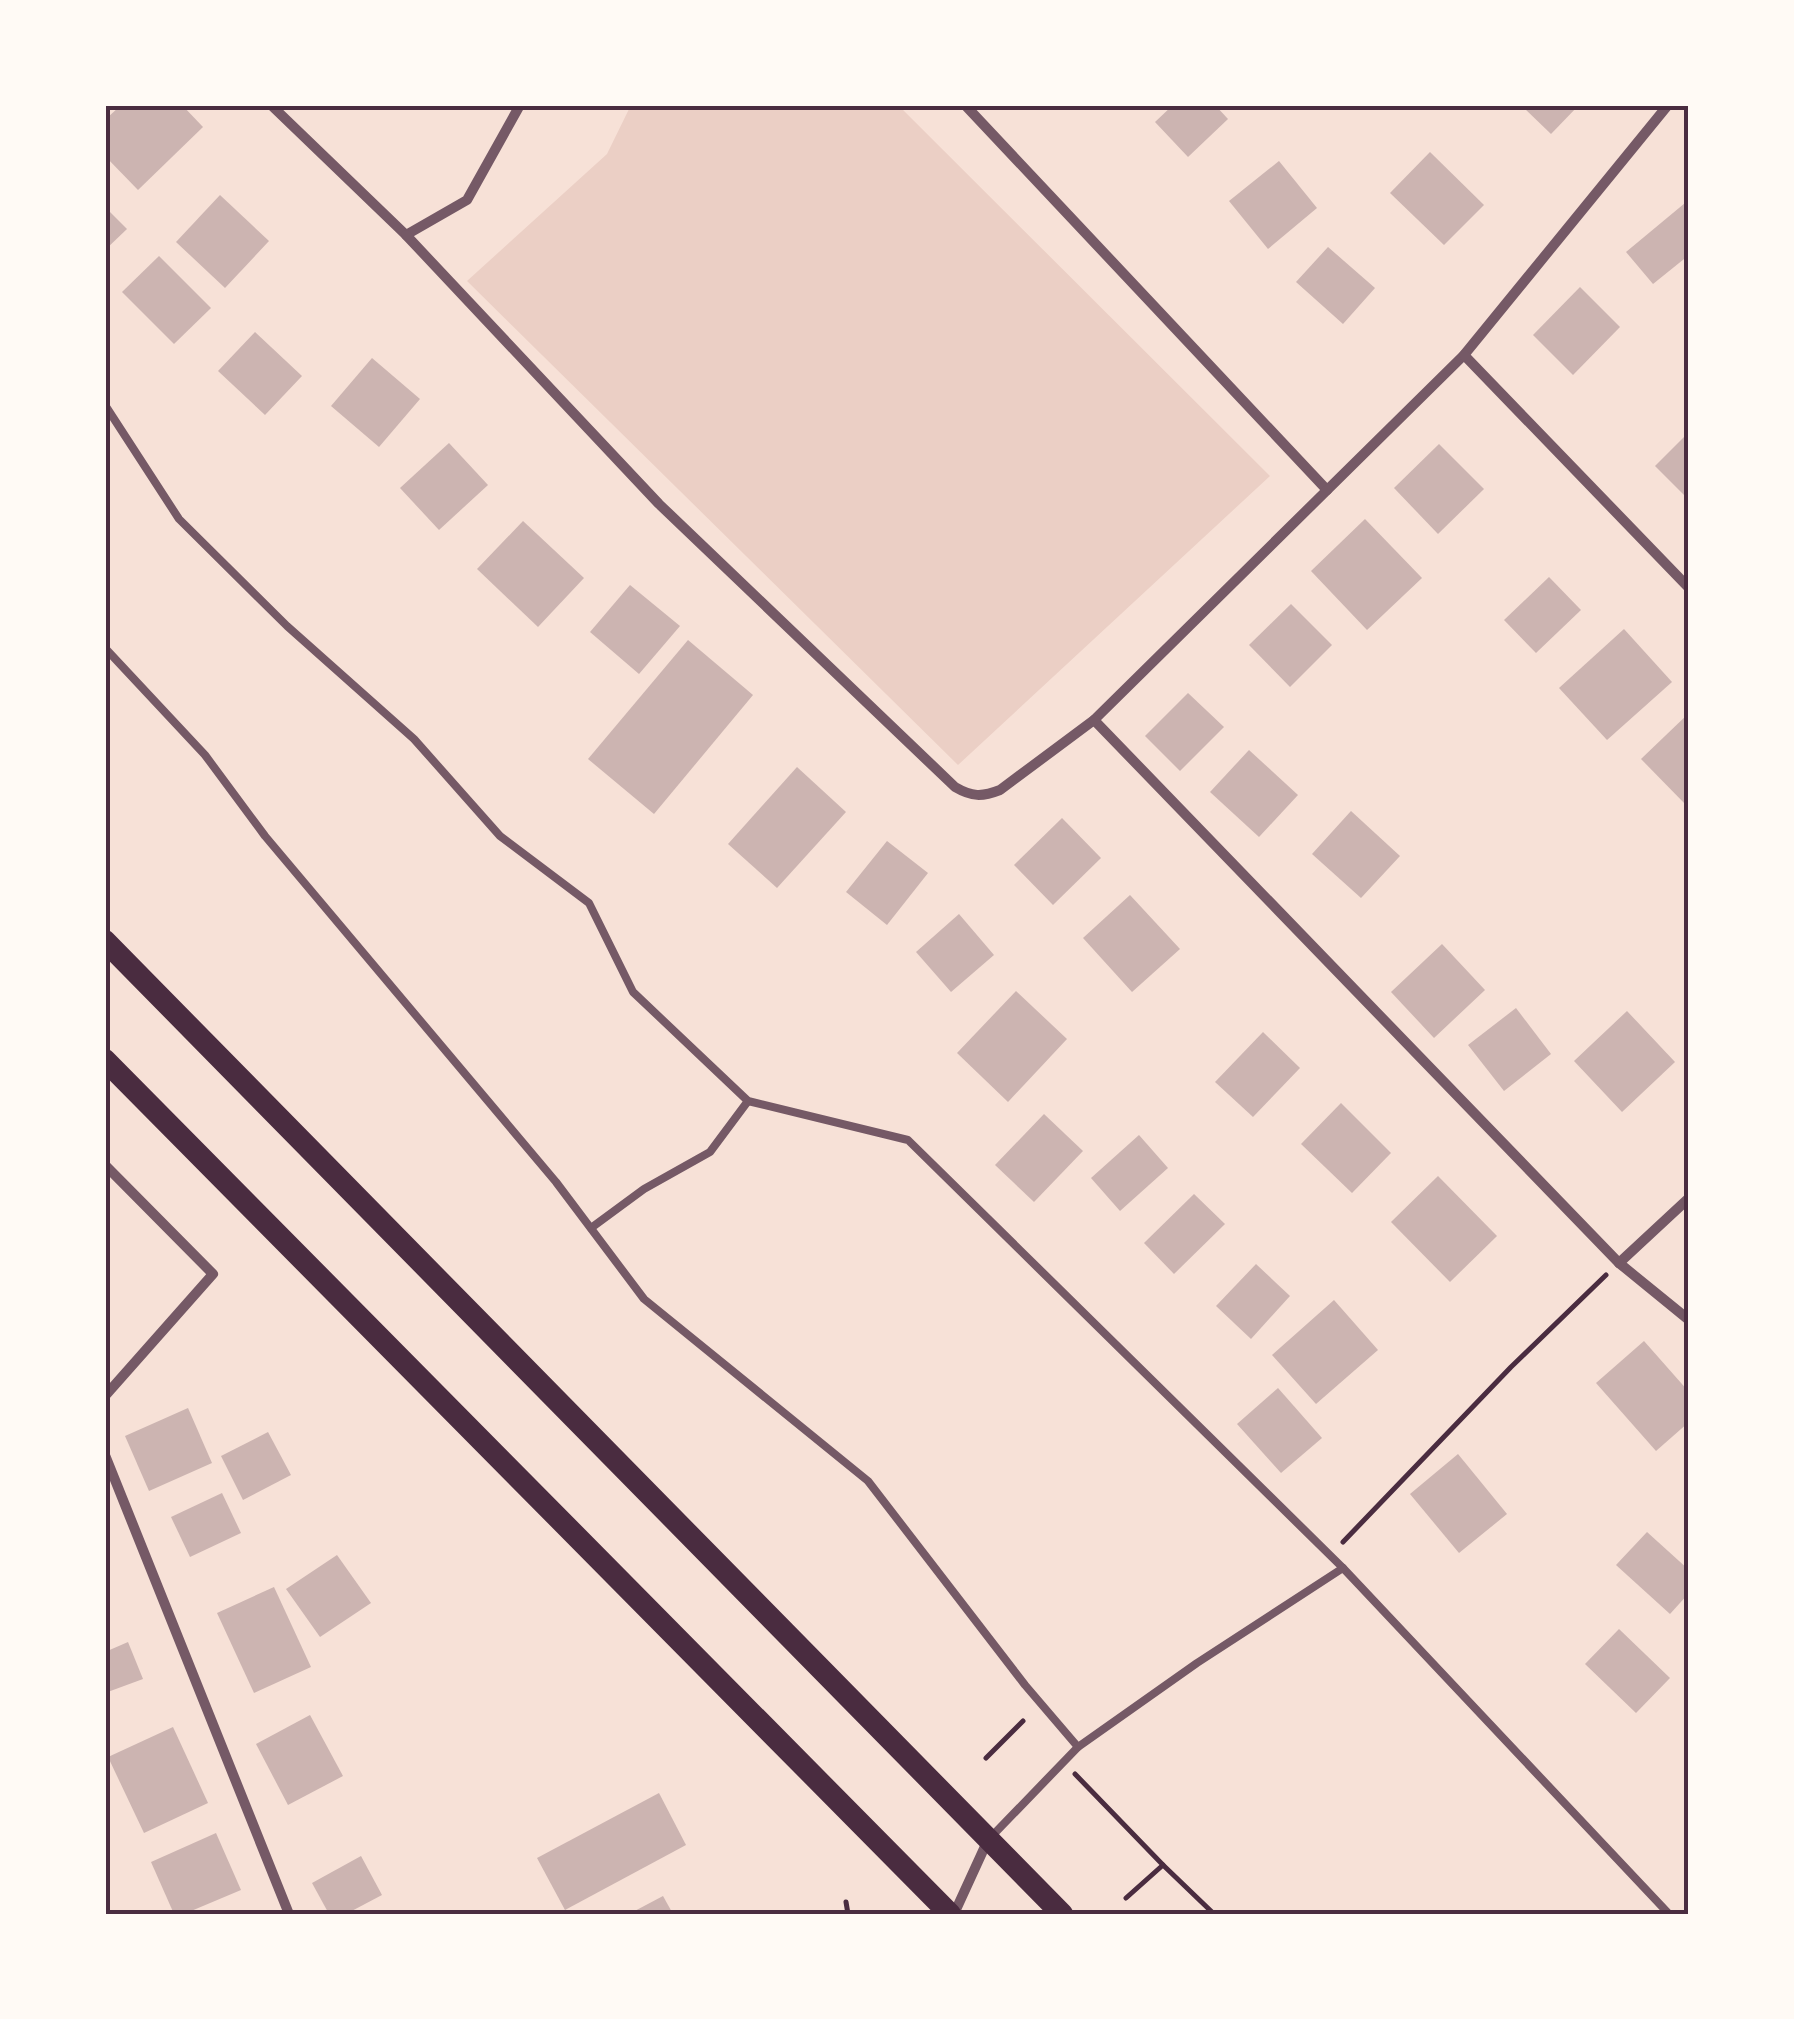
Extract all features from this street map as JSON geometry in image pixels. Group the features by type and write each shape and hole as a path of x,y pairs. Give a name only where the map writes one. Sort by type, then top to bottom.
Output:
{"main road":[{"path":"105,940 1062,1914"},
{"path":"105,1060 952,1914"}],"street":[{"path":"271,105 406,235 659,504 955,787 968,795 983,796 1000,790 1094,720 1464,354 1668,105"},
{"path":"406,235 467,200 520,105"},
{"path":"965,105 1327,490"},
{"path":"1464,354 1689,588"},
{"path":"1094,720 1619,1263 1689,1320"},
{"path":"105,1165 214,1274 105,1396"},
{"path":"1619,1263 1689,1198"},
{"path":"105,1455 289,1914"},
{"path":"952,1914 988,1841"}],"lane":[{"path":"105,405 179,519 287,626 414,739 500,836 589,904 634,992 748,1101 908,1140 1344,1568 1669,1914"},
{"path":"105,648 204,755 265,836 592,1228 644,1299 868,1482 1025,1685 1078,1746"},
{"path":"592,1228 644,1188 710,1152 748,1101"},
{"path":"988,1841 1078,1746 1344,1568"}],"path":[{"path":"1331,1555 1511,1367 1619,1263"},
{"path":"986,1758 1022,1721"},
{"path":"1063,1762 1214,1914"},
{"path":"1126,1898 1163,1864"},
{"path":"846,1902 848,1914"}],"shaded area":[{"path":"631,105 898,105 1270,476 958,765 467,281 607,154"}],"building":[{"path":"121,105 182,105 203,127 138,190 105,156 105,120"},
{"path":"1173,105 1215,105 1228,119 1188,157 1155,122"},
{"path":"1521,105 1579,105 1551,134"},
{"path":"1430,152 1484,205 1444,245 1390,193"},
{"path":"1279,161 1317,208 1268,249 1229,201"},
{"path":"220,195 269,241 225,288 176,242"},
{"path":"1685,203 1689,208 1689,255 1653,284 1626,252"},
{"path":"105,207 127,229 105,250"},
{"path":"1328,247 1375,288 1343,324 1296,282"},
{"path":"159,256 211,308 174,344 122,292"},
{"path":"1580,287 1620,327 1573,375 1533,335"},
{"path":"255,332 302,376 265,415 218,371"},
{"path":"372,358 420,399 379,447 331,406"},
{"path":"1689,432 1689,500 1655,466"},
{"path":"449,443 488,485 439,530 400,488"},
{"path":"1439,444 1484,489 1438,534 1394,488"},
{"path":"1365,519 1422,578 1367,630 1311,571"},
{"path":"523,521 584,578 538,627 477,569"},
{"path":"1549,577 1581,610 1536,653 1504,620"},
{"path":"630,585 680,626 639,674 590,632"},
{"path":"1291,604 1332,645 1290,687 1249,645"},
{"path":"1624,629 1672,682 1607,740 1559,688"},
{"path":"688,640 753,695 654,814 588,759"},
{"path":"1188,693 1224,727 1180,771 1145,736"},
{"path":"1689,713 1689,803 1687,806 1641,759"},
{"path":"1249,750 1298,795 1259,837 1210,792"},
{"path":"797,767 846,812 777,888 728,844"},
{"path":"1351,811 1400,856 1361,898 1312,854"},
{"path":"1062,818 1101,858 1053,905 1014,865"},
{"path":"887,841 928,873 887,925 846,892"},
{"path":"1130,895 1180,949 1132,992 1083,938"},
{"path":"959,914 994,955 951,992 916,952"},
{"path":"1442,944 1485,990 1434,1038 1391,992"},
{"path":"1016,991 1067,1039 1008,1102 957,1053"},
{"path":"1516,1008 1551,1054 1504,1091 1468,1045"},
{"path":"1627,1011 1675,1062 1622,1112 1574,1061"},
{"path":"1263,1032 1300,1068 1253,1117 1215,1082"},
{"path":"1341,1103 1391,1153 1352,1193 1301,1144"},
{"path":"1044,1114 1083,1151 1034,1202 995,1165"},
{"path":"1139,1135 1168,1168 1120,1211 1091,1178"},
{"path":"1438,1176 1497,1236 1450,1282 1391,1222"},
{"path":"1194,1194 1225,1224 1174,1274 1144,1243"},
{"path":"1256,1264 1290,1296 1251,1339 1216,1306"},
{"path":"1334,1300 1378,1350 1316,1404 1272,1355"},
{"path":"1644,1341 1689,1392 1689,1422 1656,1451 1596,1383"},
{"path":"1278,1388 1322,1438 1281,1473 1237,1424"},
{"path":"188,1408 212,1463 149,1491 125,1436"},
{"path":"268,1432 291,1475 243,1500 221,1456"},
{"path":"1458,1454 1507,1514 1459,1553 1410,1494"},
{"path":"222,1493 241,1533 190,1557 171,1517"},
{"path":"1647,1532 1689,1570 1689,1593 1670,1614 1616,1565"},
{"path":"337,1555 371,1603 320,1637 286,1589"},
{"path":"274,1587 311,1667 254,1693 217,1613"},
{"path":"1619,1629 1670,1678 1636,1713 1585,1664"},
{"path":"128,1642 143,1679 105,1693 105,1652"},
{"path":"310,1715 343,1776 288,1805 256,1744"},
{"path":"173,1727 208,1803 144,1833 108,1757"},
{"path":"659,1793 686,1845 565,1910 537,1858"},
{"path":"216,1833 241,1890 184,1914 174,1914 151,1862"},
{"path":"361,1856 382,1895 346,1914 329,1914 312,1883"},
{"path":"663,1896 673,1914 629,1914"}]}
